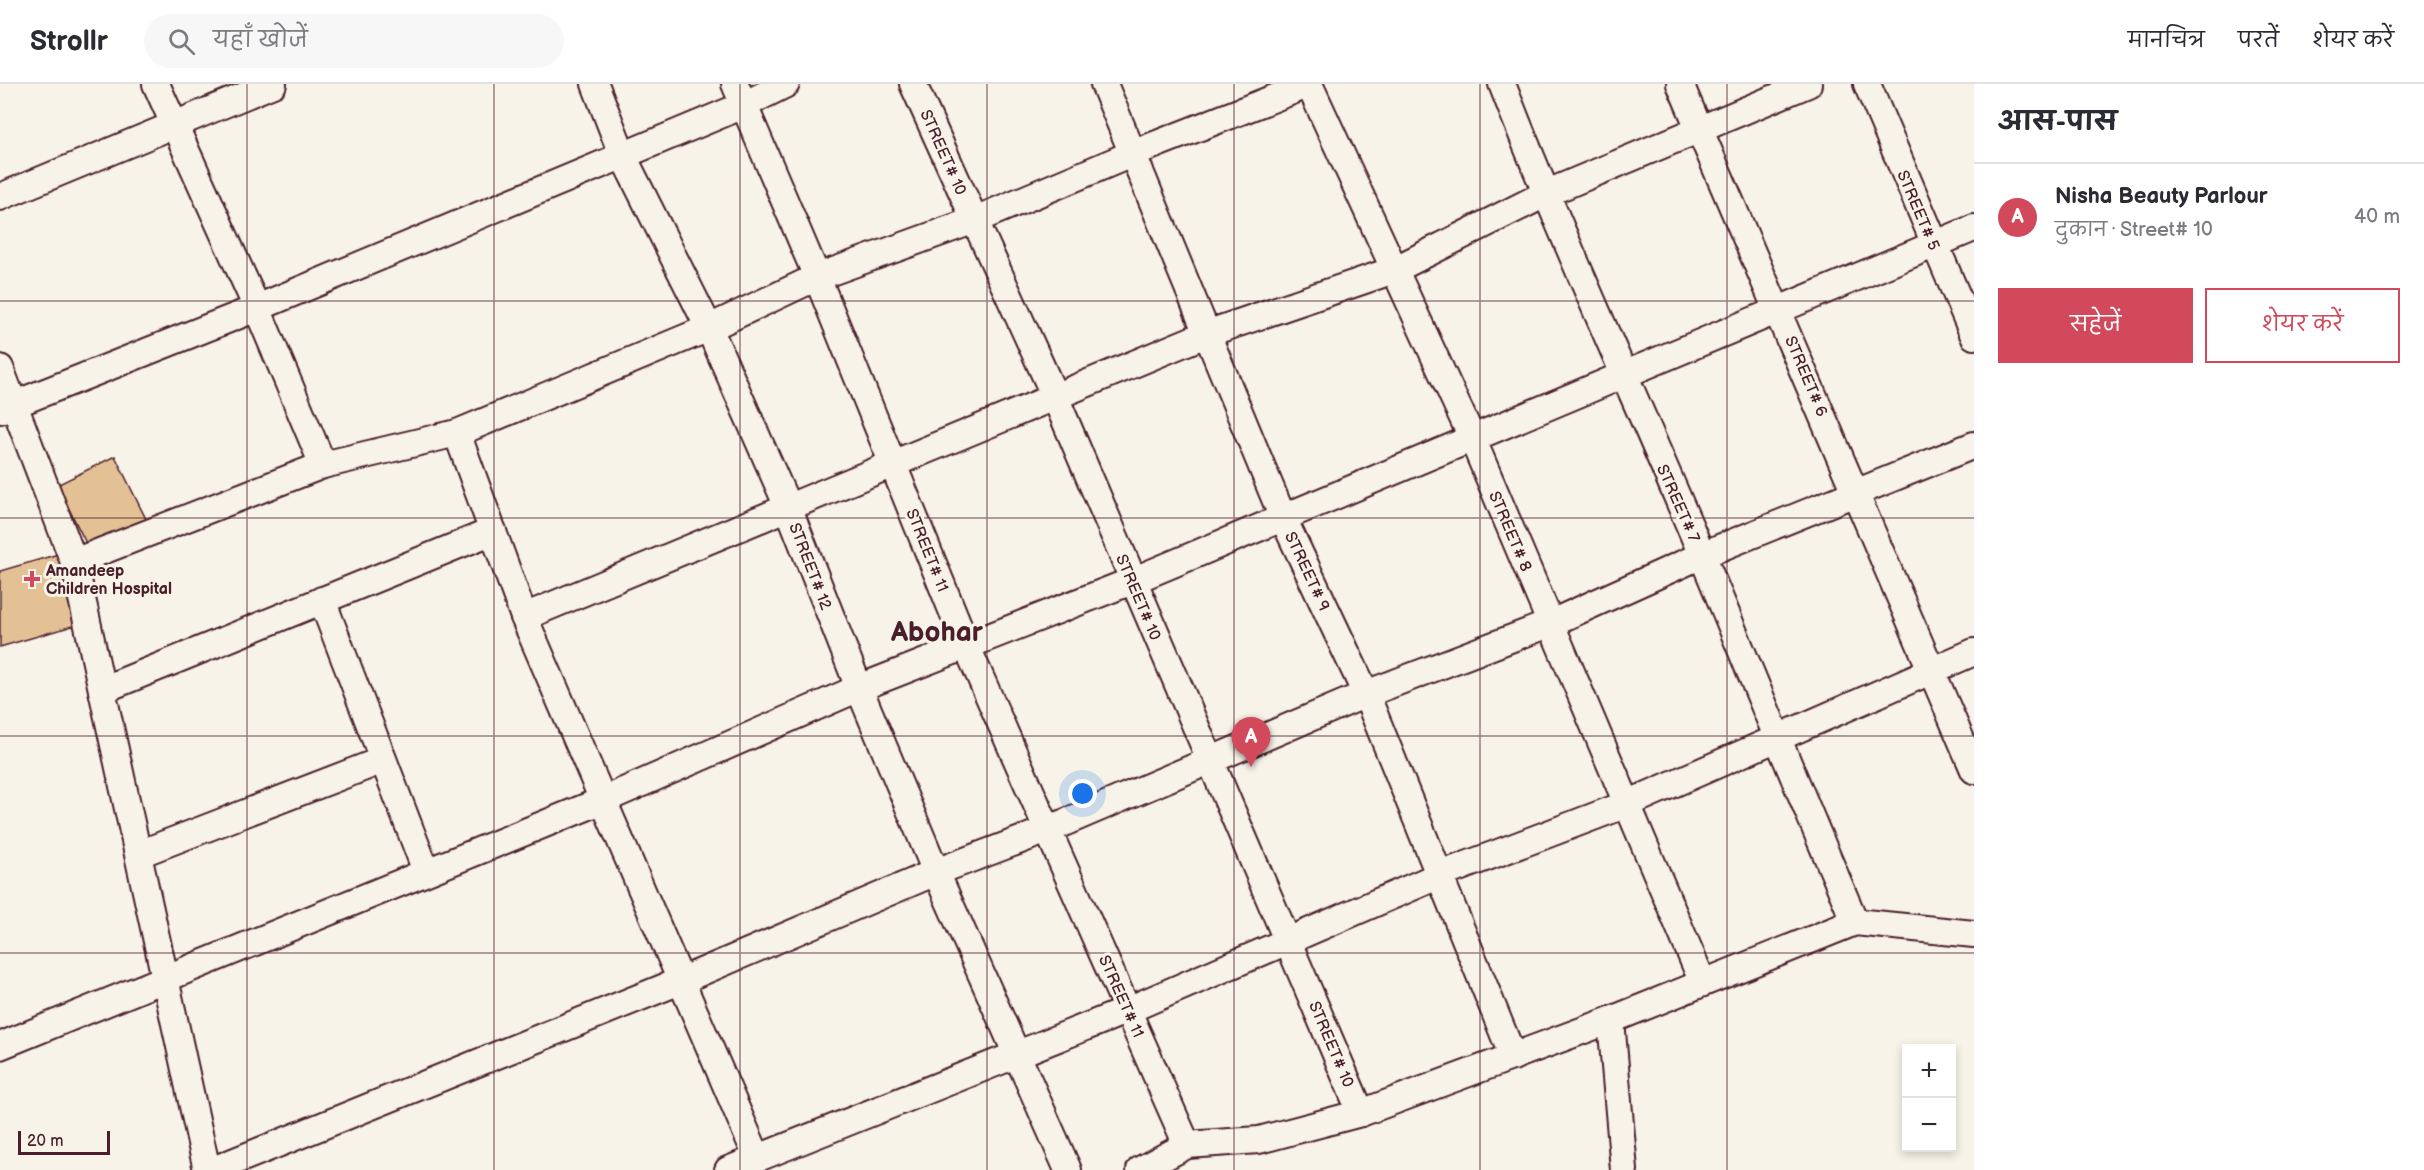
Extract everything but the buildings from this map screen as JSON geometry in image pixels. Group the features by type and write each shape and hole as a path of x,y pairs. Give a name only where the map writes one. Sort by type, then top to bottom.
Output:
{"street":[{"path":"156,84 257,308 323,465"},
{"path":"0,198 273,84"},
{"name":"STREET# 12","path":"595,84 622,154 709,328 788,507 859,688 936,872 1068,1170"},
{"path":"8,407 257,308 622,154 739,94 786,84"},
{"name":"STREET# 10","path":"914,84 1056,399 1209,760 1290,942 1361,1113"},
{"name":"STREET# 9","path":"1104,84 1282,518 1366,694 1513,1057"},
{"path":"74,562 323,465 457,433 709,328 817,277 975,220 1134,153 1309,84"},
{"name":"STREET# 8","path":"1309,84 1473,440 1703,983"},
{"name":"STREET# 7","path":"1502,84 1545,194 1702,555 1776,739 1856,922"},
{"name":"STREET# 6","path":"1680,84 1779,309 1974,770"},
{"path":"524,617 1056,399 1206,334 1394,270 1545,194 1808,84"},
{"name":"STREET# 5","path":"1867,84 1974,336"},
{"name":"STREET# 11","path":"739,94 817,277 967,647 1187,1145"},
{"path":"0,1046 601,801 859,688 1132,581 1473,440 1622,374 1974,228"},
{"path":"0,368 8,407 74,562 207,1170"},
{"path":"457,433 524,617 601,801 757,1157"},
{"path":"213,1170 680,981 936,872 1047,830 1366,694 1549,624 1702,555 1974,445"},
{"path":"102,690 493,531"},
{"path":"322,600 426,871"},
{"path":"728,1170 1128,1010 1290,942 1440,875 1627,804 1974,652"},
{"path":"139,854 383,760"},
{"path":"1140,1170 1187,1145 1259,1140 1361,1113 1611,1020 1856,922 1974,934"},
{"path":"1611,1020 1624,1170"}],"place":[{"name":"Amandeep Children Hospital","path":"32,579"},
{"name":"Nisha Beauty Parlour","path":"1251,767"}],"district":[{"name":"Abohar","path":"937,631"}]}
